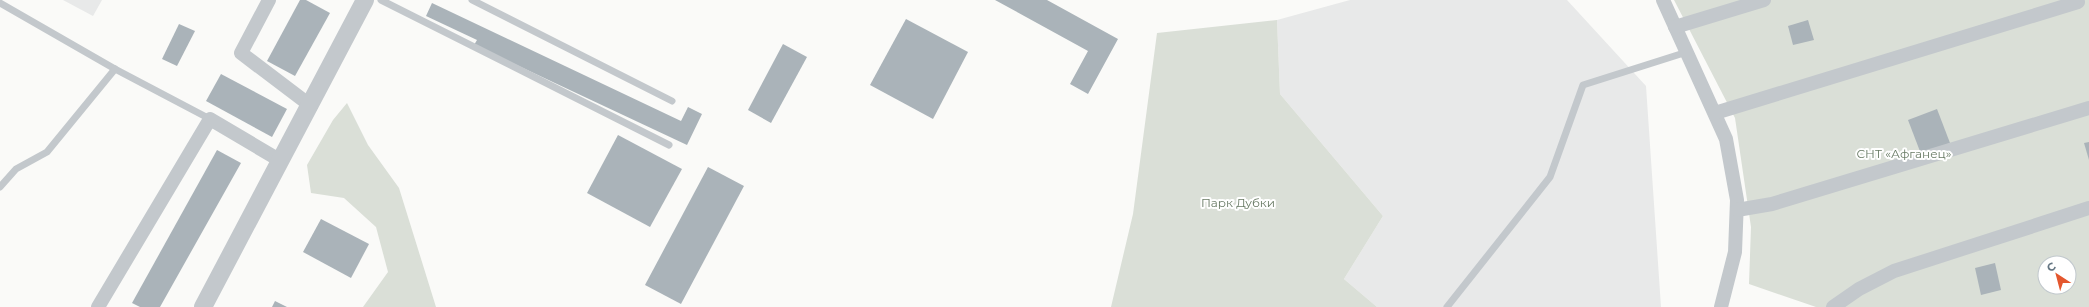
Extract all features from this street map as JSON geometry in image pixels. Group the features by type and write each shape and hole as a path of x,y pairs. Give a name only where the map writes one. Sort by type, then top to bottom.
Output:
{"street":[{"path":"270,0 241,53 311,106"},
{"path":"203,307 311,106 365,0"},
{"path":"1663,0 1726,139 1737,200 1737,210 1735,252 1722,306"},
{"path":"1675,27 1764,0"},
{"path":"1715,114 2078,2"},
{"path":"1737,210 1772,204 2089,108"},
{"path":"98,307 210,119 281,161"},
{"path":"1833,307 1859,289 1894,271 2089,208"}],"lane":[{"path":"381,0 669,145"},
{"path":"472,0 672,100"},
{"path":"0,3 115,69 210,119"},
{"path":"1448,307 1550,177 1583,85 1687,52"},
{"path":"0,187 16,169 47,152 115,69"}],"shaded area":[{"path":"63,0 102,0 93,16"},
{"path":"1350,0 1567,0 1646,86 1661,307 1377,307 1344,279 1383,216 1280,94 1277,20"}],"green space":[{"name":"СНТ «Афганец»","path":"1674,0 2089,0 2089,307 1816,307 1749,284 1751,227 1735,118"},
{"name":"Парк Дубки","path":"1277,20 1280,94 1383,216 1344,279 1377,307 1111,307 1133,214 1157,33"},
{"path":"347,103 368,145 399,188 436,307 363,307 388,272 376,227 344,198 311,193 307,165 333,120"}],"building":[{"path":"300,0 306,0 330,13 295,76 267,61"},
{"path":"995,0 1047,0 1118,39 1088,94 1070,84 1088,51"},
{"path":"432,3 681,121 688,107 702,114 687,145 474,45 477,40 426,16"},
{"path":"906,19 968,52 933,119 870,85"},
{"path":"1808,20 1814,40 1793,45 1788,26"},
{"path":"179,24 195,31 177,66 162,59"},
{"path":"783,44 807,57 771,123 748,110"},
{"path":"221,74 287,109 272,137 206,101"},
{"path":"1937,109 1950,143 1921,154 1908,120"},
{"path":"618,135 682,169 650,227 587,193"},
{"path":"2089,142 2089,160 2084,143"},
{"path":"217,150 241,163 160,307 140,307 132,303"},
{"path":"708,167 744,186 681,304 645,285"},
{"path":"321,219 369,244 351,278 303,252"},
{"path":"1995,263 2001,290 1981,295 1975,268"},
{"path":"275,301 287,307 272,307"}]}
